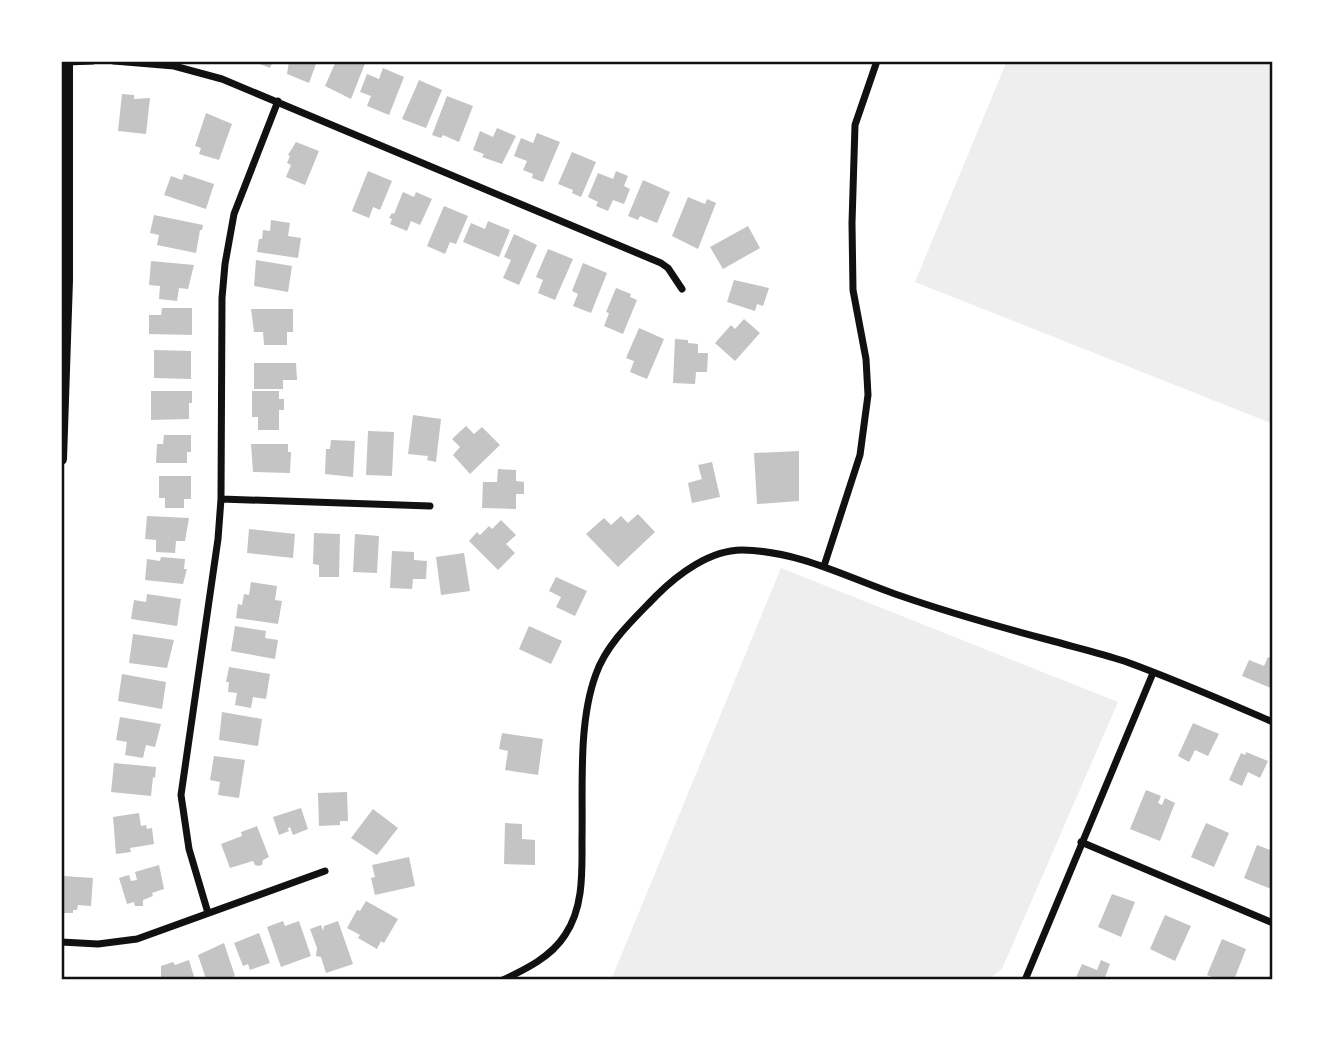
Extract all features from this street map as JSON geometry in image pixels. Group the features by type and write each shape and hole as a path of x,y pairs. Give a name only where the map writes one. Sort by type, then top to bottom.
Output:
{"street":[{"path":"61,460 67,281 65,62 93,61"},
{"path":"114,61 174,66 222,79 278,101 661,263 673,274 682,289"},
{"path":"824,566 859,455 868,395 866,359 853,290 852,223 855,125 877,61"},
{"path":"208,913 189,849 181,795 214,578 221,499 222,298 229,236 241,192 278,101"},
{"path":"221,499 430,506"},
{"path":"503,980 531,966 558,946 576,914 582,876 585,727 594,677 606,652 663,589 701,562 721,553 740,550 790,555 900,596 1123,661 1273,722"},
{"path":"1025,980 1153,673"},
{"path":"1081,842 1273,923"},
{"path":"61,942 98,944 137,939 325,871"}],"shaded area":[{"path":"1007,61 1273,61 1273,424 915,282"},
{"path":"781,568 1118,702 1002,969 988,980 611,980"}],"building":[{"path":"253,61 273,61 270,68"},
{"path":"289,61 317,61 309,83 287,74"},
{"path":"336,61 366,61 351,99 325,86"},
{"path":"383,68 404,77 389,115 367,106 371,96 360,92 367,74 379,79"},
{"path":"419,80 442,90 426,128 402,119"},
{"path":"122,94 134,95 134,99 150,98 146,134 118,131"},
{"path":"447,96 473,106 459,142 443,135 441,138 432,135"},
{"path":"206,113 232,124 219,160 199,154 201,148 195,146"},
{"path":"497,128 516,136 502,164 482,157 484,154 473,150 480,131 493,137"},
{"path":"537,133 560,142 543,182 532,178 533,174 523,170 527,161 514,156 521,138 533,143"},
{"path":"296,142 319,151 305,185 286,177 291,165 287,163 290,156 288,155"},
{"path":"572,152 596,162 581,197 572,193 573,190 558,184"},
{"path":"368,171 392,181 380,210 373,207 369,218 352,211"},
{"path":"616,171 628,176 624,186 630,189 624,204 613,200 608,211 596,206 598,202 588,197 598,173 613,179"},
{"path":"184,174 214,184 206,209 164,195 171,176 182,180"},
{"path":"643,180 670,192 657,223 640,216 638,220 628,216"},
{"path":"403,192 414,197 416,192 432,199 420,225 411,221 407,231 390,224 392,219 389,218 394,214"},
{"path":"688,197 705,204 707,199 716,203 698,249 672,236"},
{"path":"444,206 468,216 456,244 450,242 445,254 427,246"},
{"path":"154,215 203,225 196,253 157,245 159,235 150,233"},
{"path":"271,220 290,223 288,236 301,238 298,258 257,252 263,230 270,231"},
{"path":"488,221 510,230 499,257 463,242 471,223 485,229"},
{"path":"748,226 760,248 723,269 710,247"},
{"path":"514,234 537,245 519,285 503,278 511,260 504,257"},
{"path":"548,249 573,259 555,300 538,293 543,280 536,277"},
{"path":"256,260 292,266 288,292 254,286"},
{"path":"151,261 194,265 188,289 179,288 177,301 159,299 160,286 149,285"},
{"path":"583,263 607,273 591,313 573,306 578,294 572,291"},
{"path":"734,280 769,288 763,306 757,304 755,311 727,302"},
{"path":"616,288 631,294 630,297 637,300 623,334 604,326 609,313 606,312"},
{"path":"162,308 192,308 192,335 149,334 149,315 161,315"},
{"path":"251,309 293,309 293,332 287,332 287,345 264,345 263,332 254,332"},
{"path":"744,319 760,333 735,361 715,343 731,325 735,329"},
{"path":"639,328 664,339 647,379 630,372 634,361 626,358"},
{"path":"675,339 698,344 698,353 708,353 707,372 696,372 695,384 673,383"},
{"path":"154,350 191,351 191,379 154,378"},
{"path":"254,363 296,363 297,380 283,380 283,389 254,389"},
{"path":"151,391 192,391 189,419 151,420"},
{"path":"252,391 279,391 279,399 284,399 284,410 279,410 279,430 258,430 258,417 252,417"},
{"path":"413,415 441,419 436,462 427,460 428,456 408,454"},
{"path":"466,426 474,434 482,427 500,445 470,474 453,455 460,447 452,439"},
{"path":"368,431 394,432 392,476 366,475"},
{"path":"164,435 191,435 191,452 187,452 187,463 156,463 157,444 163,444"},
{"path":"331,440 355,441 353,477 325,474 326,449 330,449"},
{"path":"251,444 288,444 288,452 291,452 290,473 253,472"},
{"path":"799,451 799,501 757,504 754,453"},
{"path":"712,462 720,497 692,503 688,483 702,479 698,465"},
{"path":"498,469 516,470 516,481 524,482 524,494 516,494 516,509 482,508 483,482 497,482"},
{"path":"159,476 191,476 191,499 184,499 184,508 165,508 165,498 159,498"},
{"path":"638,514 655,532 618,567 586,534 604,518 611,525 621,516 628,523"},
{"path":"147,516 189,518 185,541 176,541 175,553 156,552 156,540 145,539"},
{"path":"501,520 516,535 506,544 515,553 498,570 469,541 477,532 480,535 489,526 492,529"},
{"path":"249,529 295,534 293,558 247,553"},
{"path":"314,533 340,534 339,577 319,577 319,565 313,564"},
{"path":"355,534 379,536 377,573 353,572"},
{"path":"392,551 414,552 414,560 427,561 426,579 413,579 412,589 390,588"},
{"path":"464,553 470,591 441,595 436,557"},
{"path":"161,557 185,559 184,569 187,569 183,584 145,580 147,559 160,561"},
{"path":"556,577 587,591 575,616 556,607 561,597 549,591"},
{"path":"251,582 277,586 275,600 282,601 278,624 236,618 238,604 242,605 244,594 249,595"},
{"path":"147,594 181,599 177,626 131,619 134,600 146,602"},
{"path":"235,626 266,631 265,638 278,640 275,659 231,651"},
{"path":"529,626 562,641 551,664 519,649"},
{"path":"133,634 174,640 167,668 129,663"},
{"path":"1268,657 1273,659 1273,689 1242,676 1249,660 1264,666"},
{"path":"229,667 270,674 266,699 253,697 251,708 235,705 237,693 228,692 229,682 226,682"},
{"path":"122,674 166,682 162,709 118,701"},
{"path":"222,712 262,719 258,746 219,740"},
{"path":"120,717 161,724 155,747 146,745 143,758 125,755 127,742 116,740"},
{"path":"1193,723 1219,734 1208,756 1195,750 1189,762 1178,756"},
{"path":"502,733 543,739 538,775 505,770 508,751 499,749"},
{"path":"1246,752 1268,761 1260,778 1248,772 1242,786 1229,780 1241,753 1245,755"},
{"path":"214,756 245,760 239,798 218,795 220,782 210,780"},
{"path":"114,763 156,767 151,796 111,792"},
{"path":"1146,790 1161,796 1158,803 1162,805 1165,798 1175,803 1160,841 1130,829"},
{"path":"347,792 348,821 340,821 340,825 319,826 318,793"},
{"path":"301,808 308,829 293,835 290,827 289,831 279,835 273,817"},
{"path":"373,809 398,828 377,855 351,838"},
{"path":"139,813 141,826 152,828 154,844 130,848 131,852 116,854 113,817"},
{"path":"505,823 522,824 522,839 535,840 535,865 504,864"},
{"path":"1206,823 1229,833 1214,867 1191,857"},
{"path":"257,826 269,857 263,860 262,865 255,865 253,861 230,868 221,844 242,836 241,832"},
{"path":"1257,845 1273,851 1270,866 1273,867 1271,889 1244,878"},
{"path":"409,857 415,886 375,895 371,878 375,877 372,865"},
{"path":"159,865 164,889 143,900 143,906 135,906 134,902 127,904 119,878 129,875 131,881 137,880 135,872"},
{"path":"63,876 93,878 91,906 78,905 73,913 63,913"},
{"path":"1112,894 1135,902 1121,937 1098,927"},
{"path":"366,901 398,919 384,943 381,941 377,949 347,928 357,910 360,911"},
{"path":"1165,915 1191,926 1175,961 1150,949"},
{"path":"283,921 285,926 299,921 311,956 281,967 267,927"},
{"path":"338,921 353,964 326,973 321,957 316,956 317,948 310,929 321,925 323,931 324,926"},
{"path":"259,933 270,963 250,970 248,964 243,966 234,943"},
{"path":"1222,939 1246,949 1234,980 1219,980 1207,975"},
{"path":"224,943 235,976 224,980 213,980 212,977 206,979 198,955"},
{"path":"189,960 195,980 161,980 161,966"},
{"path":"1101,960 1110,964 1104,980 1075,980 1082,964 1097,970"}]}
